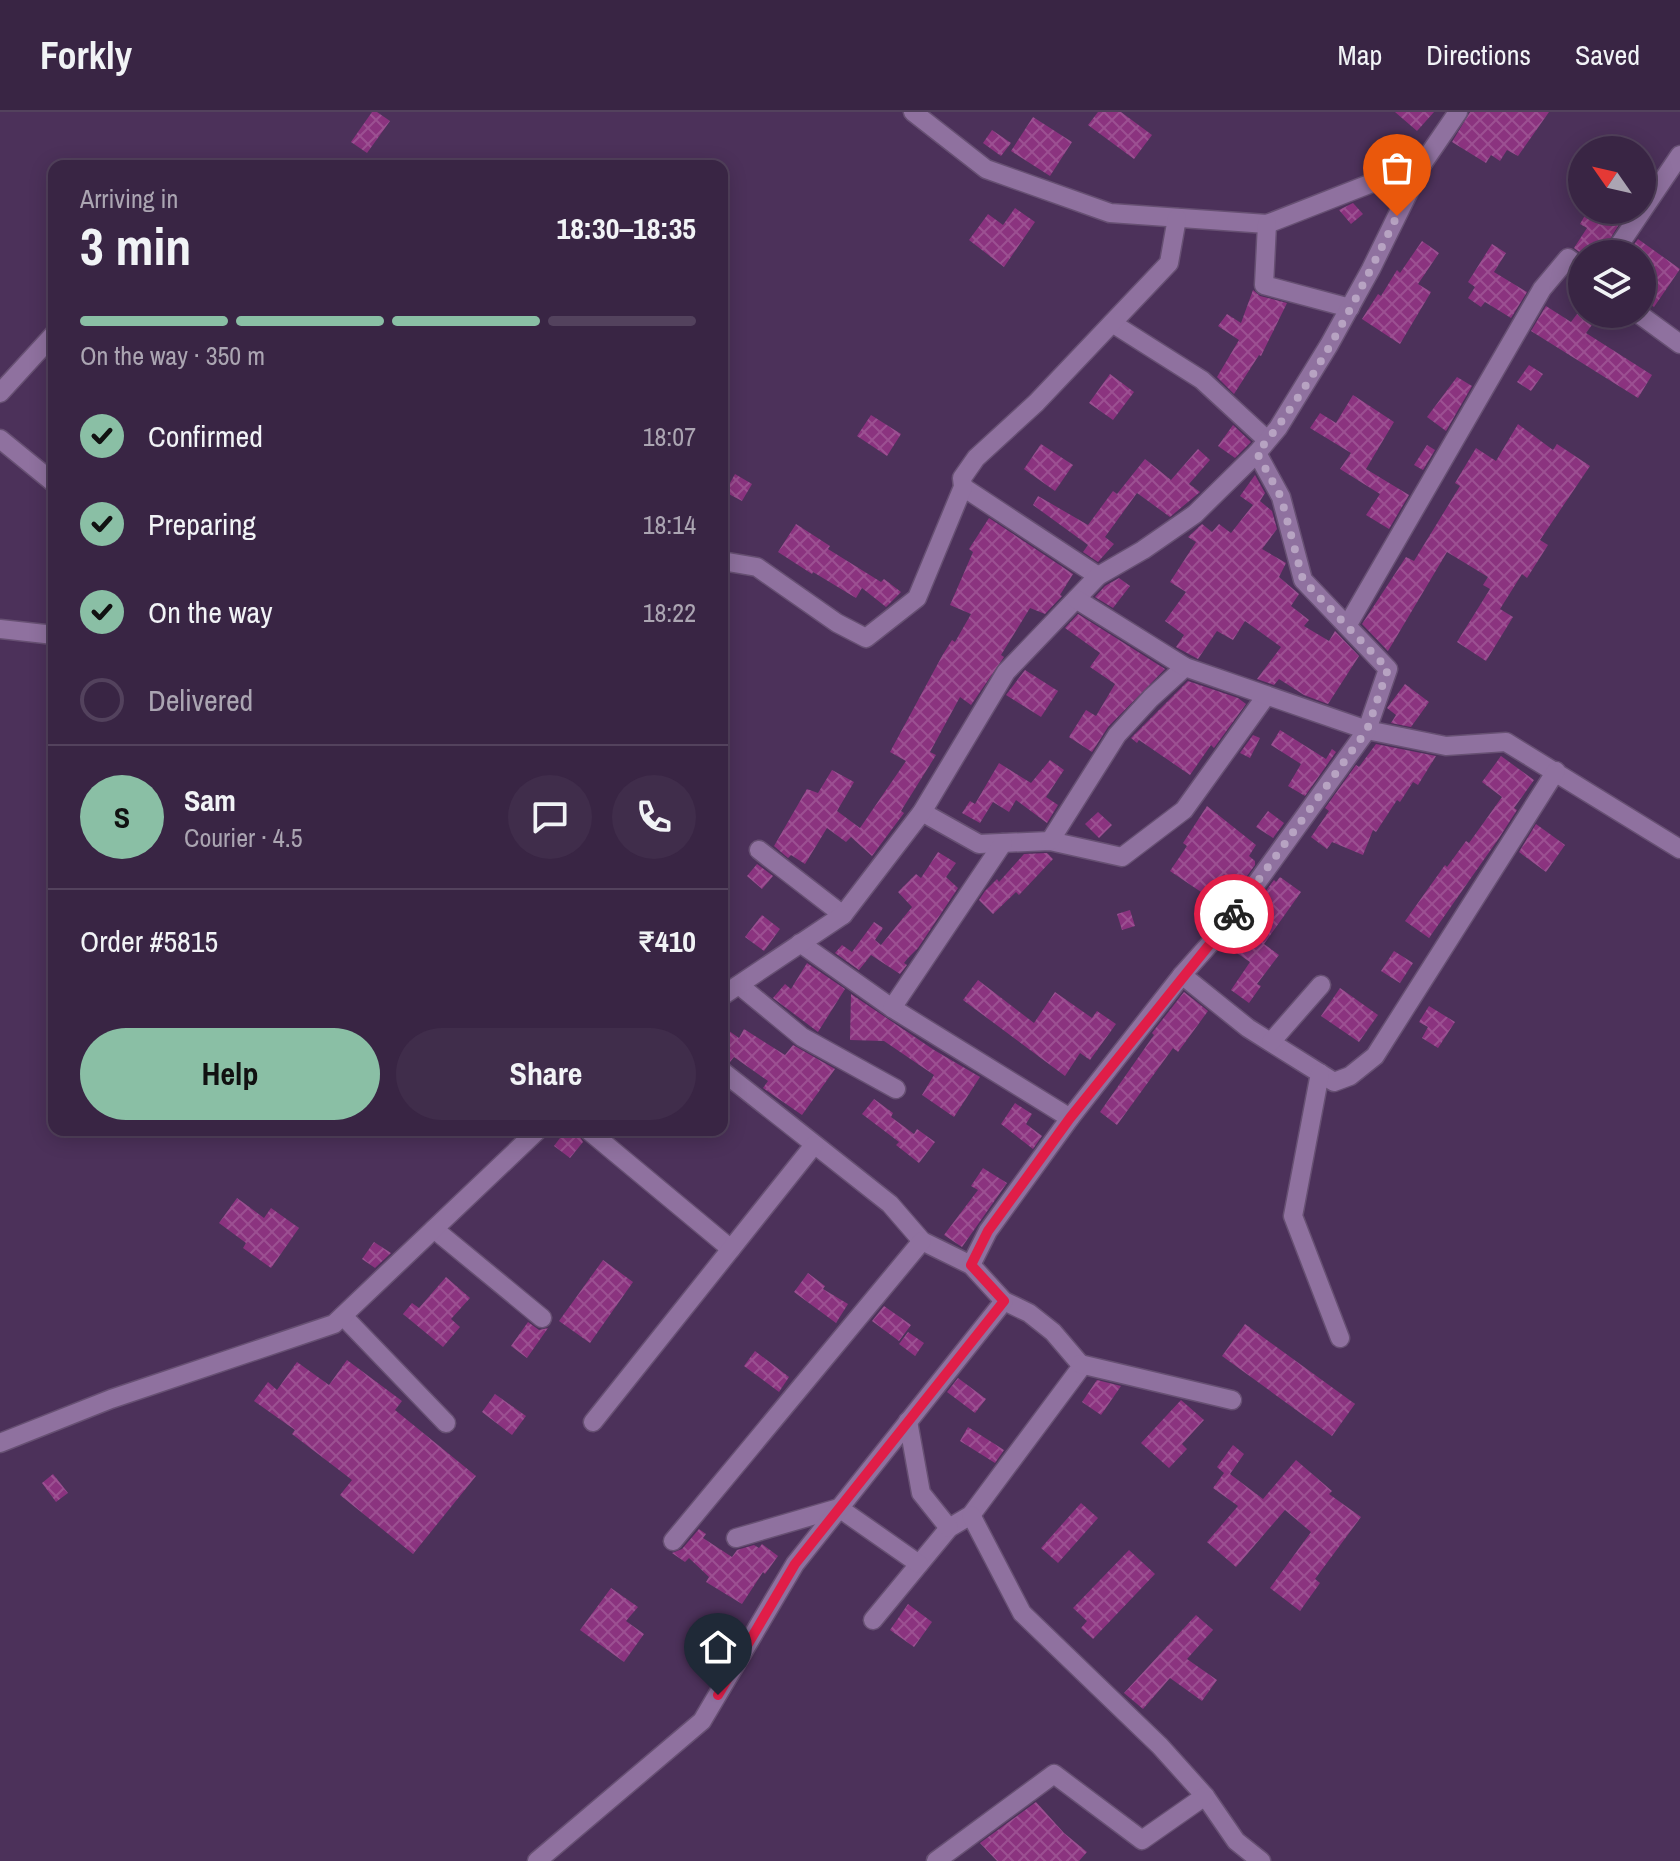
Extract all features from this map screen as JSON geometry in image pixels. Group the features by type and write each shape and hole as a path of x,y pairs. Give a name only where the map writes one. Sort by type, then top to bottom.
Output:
{"street":[{"path":"913,112 986,169 1110,213 1267,224 1423,163"},
{"path":"728,992 843,915 922,812 1006,672 1098,576 1195,514 1262,447 1329,345 1423,163 1458,112"},
{"path":"1622,240 1680,155"},
{"path":"728,562 757,567 837,623 866,638 917,598 963,487 962,478 976,458 1036,403 1169,263 1177,218"},
{"path":"1267,224 1264,285 1350,308"},
{"path":"1347,626 1542,289 1568,258"},
{"path":"971,1265 988,1231 1070,1118 1182,975 1224,928 1367,730 1388,669 1303,580 1281,497 1262,447 1202,380 1112,323"},
{"path":"1656,326 1680,344"},
{"path":"0,393 48,341"},
{"path":"0,439 48,478"},
{"path":"963,487 1098,576"},
{"path":"1076,599 1185,667 1367,730 1446,746 1506,742 1680,849"},
{"path":"0,629 48,634"},
{"path":"1050,841 1117,735 1185,667"},
{"path":"922,812 979,844 1050,841 1122,857 1184,810 1266,696"},
{"path":"1182,975 1248,1028 1334,1082 1350,1076 1375,1056 1556,771"},
{"path":"892,1008 1003,843"},
{"path":"759,850 843,915"},
{"path":"800,943 892,1008 1070,1118"},
{"path":"739,985 802,1037 896,1089"},
{"path":"1271,1042 1321,985"},
{"path":"1320,1073 1293,1216 1340,1338"},
{"path":"728,1076 890,1204 922,1241 971,1265 1004,1301 1029,1313 1053,1332 1080,1364 1232,1400"},
{"path":"0,1443 111,1399 334,1324 532,1136"},
{"path":"595,1136 731,1249"},
{"path":"593,1422 814,1145"},
{"path":"434,1229 542,1318"},
{"path":"673,1541 922,1241"},
{"path":"537,1861 702,1721 795,1564 1004,1301"},
{"path":"343,1316 446,1423"},
{"path":"873,1620 949,1528 971,1515 1082,1366 1080,1364"},
{"path":"908,1421 921,1493 949,1528"},
{"path":"736,1538 839,1508"},
{"path":"839,1508 919,1564"},
{"path":"971,1515 1022,1613 1160,1746 1205,1796 1236,1841 1261,1861"},
{"path":"936,1861 1054,1774 1142,1840 1205,1796"}],"building":[{"path":"372,112 390,121 367,153 351,142"},
{"path":"1098,112 1121,112 1152,135 1134,159 1088,125"},
{"path":"1395,112 1434,112 1417,131"},
{"path":"1470,112 1549,112 1518,156 1507,150 1500,161 1491,155 1486,163 1452,142"},
{"path":"1033,117 1072,142 1050,176 1011,151"},
{"path":"992,130 1011,143 1001,156 983,143"},
{"path":"1353,203 1363,214 1351,224 1339,210"},
{"path":"1015,208 1035,222 1004,267 969,240 988,214 1003,225"},
{"path":"1580,224 1619,224 1609,240 1579,240 1587,228"},
{"path":"1422,241 1439,253 1418,284 1431,292 1400,344 1362,319 1378,294 1381,296 1397,270 1400,273"},
{"path":"1492,244 1506,253 1494,272 1527,292 1511,318 1485,302 1481,307 1468,298 1475,287 1468,282"},
{"path":"1656,252 1680,269 1656,304"},
{"path":"1253,290 1260,296 1287,303 1261,356 1234,394 1217,377 1239,340 1218,326 1227,314 1241,323"},
{"path":"1546,306 1568,320 1568,328 1590,328 1586,333 1652,375 1638,398 1531,331"},
{"path":"1529,365 1543,374 1531,391 1517,382"},
{"path":"1110,374 1134,392 1113,420 1089,403"},
{"path":"1457,377 1472,386 1446,431 1427,417"},
{"path":"1353,395 1394,422 1366,469 1409,495 1389,529 1366,515 1380,494 1340,469 1351,453 1310,428 1320,413 1336,423"},
{"path":"871,415 901,434 887,456 857,436"},
{"path":"1518,424 1553,450 1557,444 1590,466 1540,540 1548,545 1527,578 1522,574 1500,609 1513,617 1486,661 1457,642 1490,589 1483,585 1488,577 1447,552 1388,651 1362,624 1406,557 1414,561 1460,486 1455,483 1476,448 1496,461"},
{"path":"1233,425 1251,442 1235,458 1218,446"},
{"path":"1041,444 1073,465 1055,491 1024,469"},
{"path":"1427,445 1435,450 1423,470 1414,465"},
{"path":"1198,449 1210,460 1189,484 1200,492 1170,517 1137,493 1105,537 1114,544 1098,562 1083,552 1088,545 1033,505 1038,496 1088,525 1113,491 1117,494 1145,459 1171,480"},
{"path":"735,474 752,484 742,501 728,494"},
{"path":"1255,475 1265,493 1260,501 1272,511 1277,529 1262,549 1286,563 1279,577 1299,594 1291,606 1309,620 1304,626 1329,641 1335,631 1359,656 1328,704 1304,695 1279,679 1274,685 1257,679 1281,647 1245,621 1233,640 1217,631 1198,659 1176,647 1184,635 1165,621 1186,592 1170,582 1196,542 1188,537 1202,524 1212,532 1219,524 1231,533 1253,505 1240,496"},
{"path":"989,518 1073,574 1062,596 1045,614 1030,608 1001,655 1004,657 971,705 960,697 930,752 936,755 901,811 904,813 872,856 851,837 846,842 827,828 805,864 791,855 788,858 774,846 807,789 818,793 832,770 854,782 837,811 860,828 906,761 890,752 942,656 952,640 955,642 971,614 950,605 973,552 969,549"},
{"path":"796,524 830,546 828,549 881,582 884,579 901,592 886,607 862,588 856,598 778,552"},
{"path":"1119,578 1130,586 1113,608 1095,597 1105,586"},
{"path":"1078,614 1165,669 1108,727 1092,752 1069,737 1086,710 1096,716 1115,684 1090,667 1100,653 1065,628"},
{"path":"1025,670 1058,691 1041,717 1006,695"},
{"path":"1188,681 1238,698 1246,704 1190,775 1139,740 1137,743 1131,738"},
{"path":"1405,684 1429,702 1411,727 1391,723 1396,715 1387,708"},
{"path":"1280,730 1326,759 1332,749 1336,752 1305,796 1288,786 1301,764 1271,745"},
{"path":"1253,735 1260,738 1250,758 1240,753"},
{"path":"1376,744 1436,756 1418,785 1413,782 1376,832 1373,830 1363,855 1332,842 1327,849 1311,837 1329,811 1325,808 1356,765 1359,767"},
{"path":"1501,756 1534,780 1514,808 1517,810 1499,838 1429,938 1405,921 1445,865 1447,867 1466,841 1469,843 1502,797 1482,782"},
{"path":"1050,760 1064,770 1046,797 1058,805 1047,823 1016,800 1009,812 993,802 980,823 962,813 970,801 975,804 999,763 1031,783"},
{"path":"1207,806 1256,845 1249,856 1255,865 1218,916 1198,903 1204,894 1170,871 1187,846 1183,843"},
{"path":"1268,811 1284,823 1273,838 1256,827"},
{"path":"1098,812 1112,825 1099,838 1085,824"},
{"path":"1536,824 1565,845 1546,872 1519,852"},
{"path":"938,852 956,863 946,877 958,888 918,948 904,963 907,965 900,974 871,955 859,970 835,953 842,945 852,952 874,922 883,928 875,940 881,945 912,907 898,892 916,874 921,878"},
{"path":"1047,853 1053,859 1019,895 1016,892 993,914 979,900 1024,854"},
{"path":"757,864 773,876 762,889 747,876"},
{"path":"1280,877 1301,892 1264,944 1279,955 1257,984 1261,986 1249,1003 1231,990 1250,962 1225,945 1274,880 1276,882"},
{"path":"1130,910 1135,926 1122,930 1117,914"},
{"path":"762,915 780,929 764,951 745,937"},
{"path":"1394,951 1413,963 1400,983 1381,971"},
{"path":"807,963 845,989 818,1032 773,998 785,984 791,989"},
{"path":"978,980 1034,1023 1055,992 1092,1018 1097,1011 1116,1024 1090,1060 1080,1053 1065,1076 963,1000"},
{"path":"1340,988 1378,1015 1359,1042 1321,1016"},
{"path":"1184,992 1208,1011 1178,1052 1173,1048 1117,1125 1100,1112 1154,1035 1152,1033"},
{"path":"851,994 980,1077 954,1117 922,1095 934,1075 884,1041 850,1040"},
{"path":"1429,1006 1455,1022 1438,1048 1422,1038 1428,1027 1419,1022"},
{"path":"744,1029 785,1055 793,1045 835,1069 802,1115 763,1088 768,1081 734,1057 730,1062 728,1030 739,1038"},
{"path":"874,1099 914,1134 917,1129 935,1142 919,1163 896,1145 899,1142 862,1114"},
{"path":"1015,1103 1032,1114 1026,1124 1042,1136 1033,1149 1001,1124"},
{"path":"562,1136 580,1136 583,1142 570,1158 554,1146"},
{"path":"983,1168 1007,1183 962,1247 944,1235 978,1190 971,1186"},
{"path":"237,1198 264,1218 271,1208 299,1228 271,1268 243,1248 246,1243 219,1223"},
{"path":"374,1242 391,1253 375,1268 362,1259"},
{"path":"603,1260 633,1282 590,1343 559,1321"},
{"path":"808,1273 825,1286 823,1289 848,1304 836,1323 794,1292"},
{"path":"446,1277 470,1298 451,1319 460,1327 443,1347 403,1314 412,1303 419,1308"},
{"path":"884,1306 911,1325 899,1341 872,1321"},
{"path":"528,1322 539,1330 548,1328 527,1358 511,1346"},
{"path":"1245,1324 1355,1404 1332,1436 1222,1356"},
{"path":"908,1332 924,1343 915,1356 899,1344"},
{"path":"755,1351 789,1377 779,1392 744,1366"},
{"path":"347,1360 402,1401 395,1410 476,1476 413,1554 340,1495 352,1480 292,1434 295,1430 254,1401 268,1382 277,1390 297,1362 329,1385"},
{"path":"958,1378 986,1399 975,1413 947,1392"},
{"path":"1097,1380 1121,1386 1101,1415 1082,1402"},
{"path":"495,1394 526,1416 512,1435 482,1412"},
{"path":"1181,1400 1204,1420 1182,1444 1187,1449 1169,1468 1141,1443"},
{"path":"968,1427 1004,1450 995,1463 960,1441"},
{"path":"1233,1445 1244,1454 1230,1474 1263,1499 1296,1460 1332,1491 1329,1494 1361,1517 1315,1579 1320,1583 1300,1611 1270,1588 1311,1532 1285,1510 1236,1567 1207,1542 1238,1506 1213,1488 1224,1473 1217,1467"},
{"path":"53,1474 68,1493 56,1502 42,1483"},
{"path":"1081,1503 1098,1518 1058,1563 1041,1548"},
{"path":"699,1529 706,1534 703,1538 732,1557 737,1550 754,1545 759,1548 762,1544 778,1556 742,1604 706,1582 709,1577 689,1558 685,1562 672,1553 682,1549"},
{"path":"1129,1550 1155,1574 1093,1639 1081,1628 1087,1621 1073,1608"},
{"path":"611,1588 638,1607 626,1621 644,1634 624,1662 580,1630"},
{"path":"908,1604 932,1622 914,1647 890,1630"},
{"path":"1196,1615 1213,1630 1187,1659 1217,1680 1202,1701 1170,1678 1143,1709 1124,1693"},
{"path":"1036,1802 1064,1833 1087,1852 1079,1861 997,1861 980,1843"}],"way so far":[{"path":"1234,914 1367,730 1388,669 1303,580 1281,497 1257,453 1278,428 1329,345 1397,216"}],"route":[{"path":"718,1695 795,1564 1004,1301 971,1265 988,1231 1070,1118 1234,914"}]}
